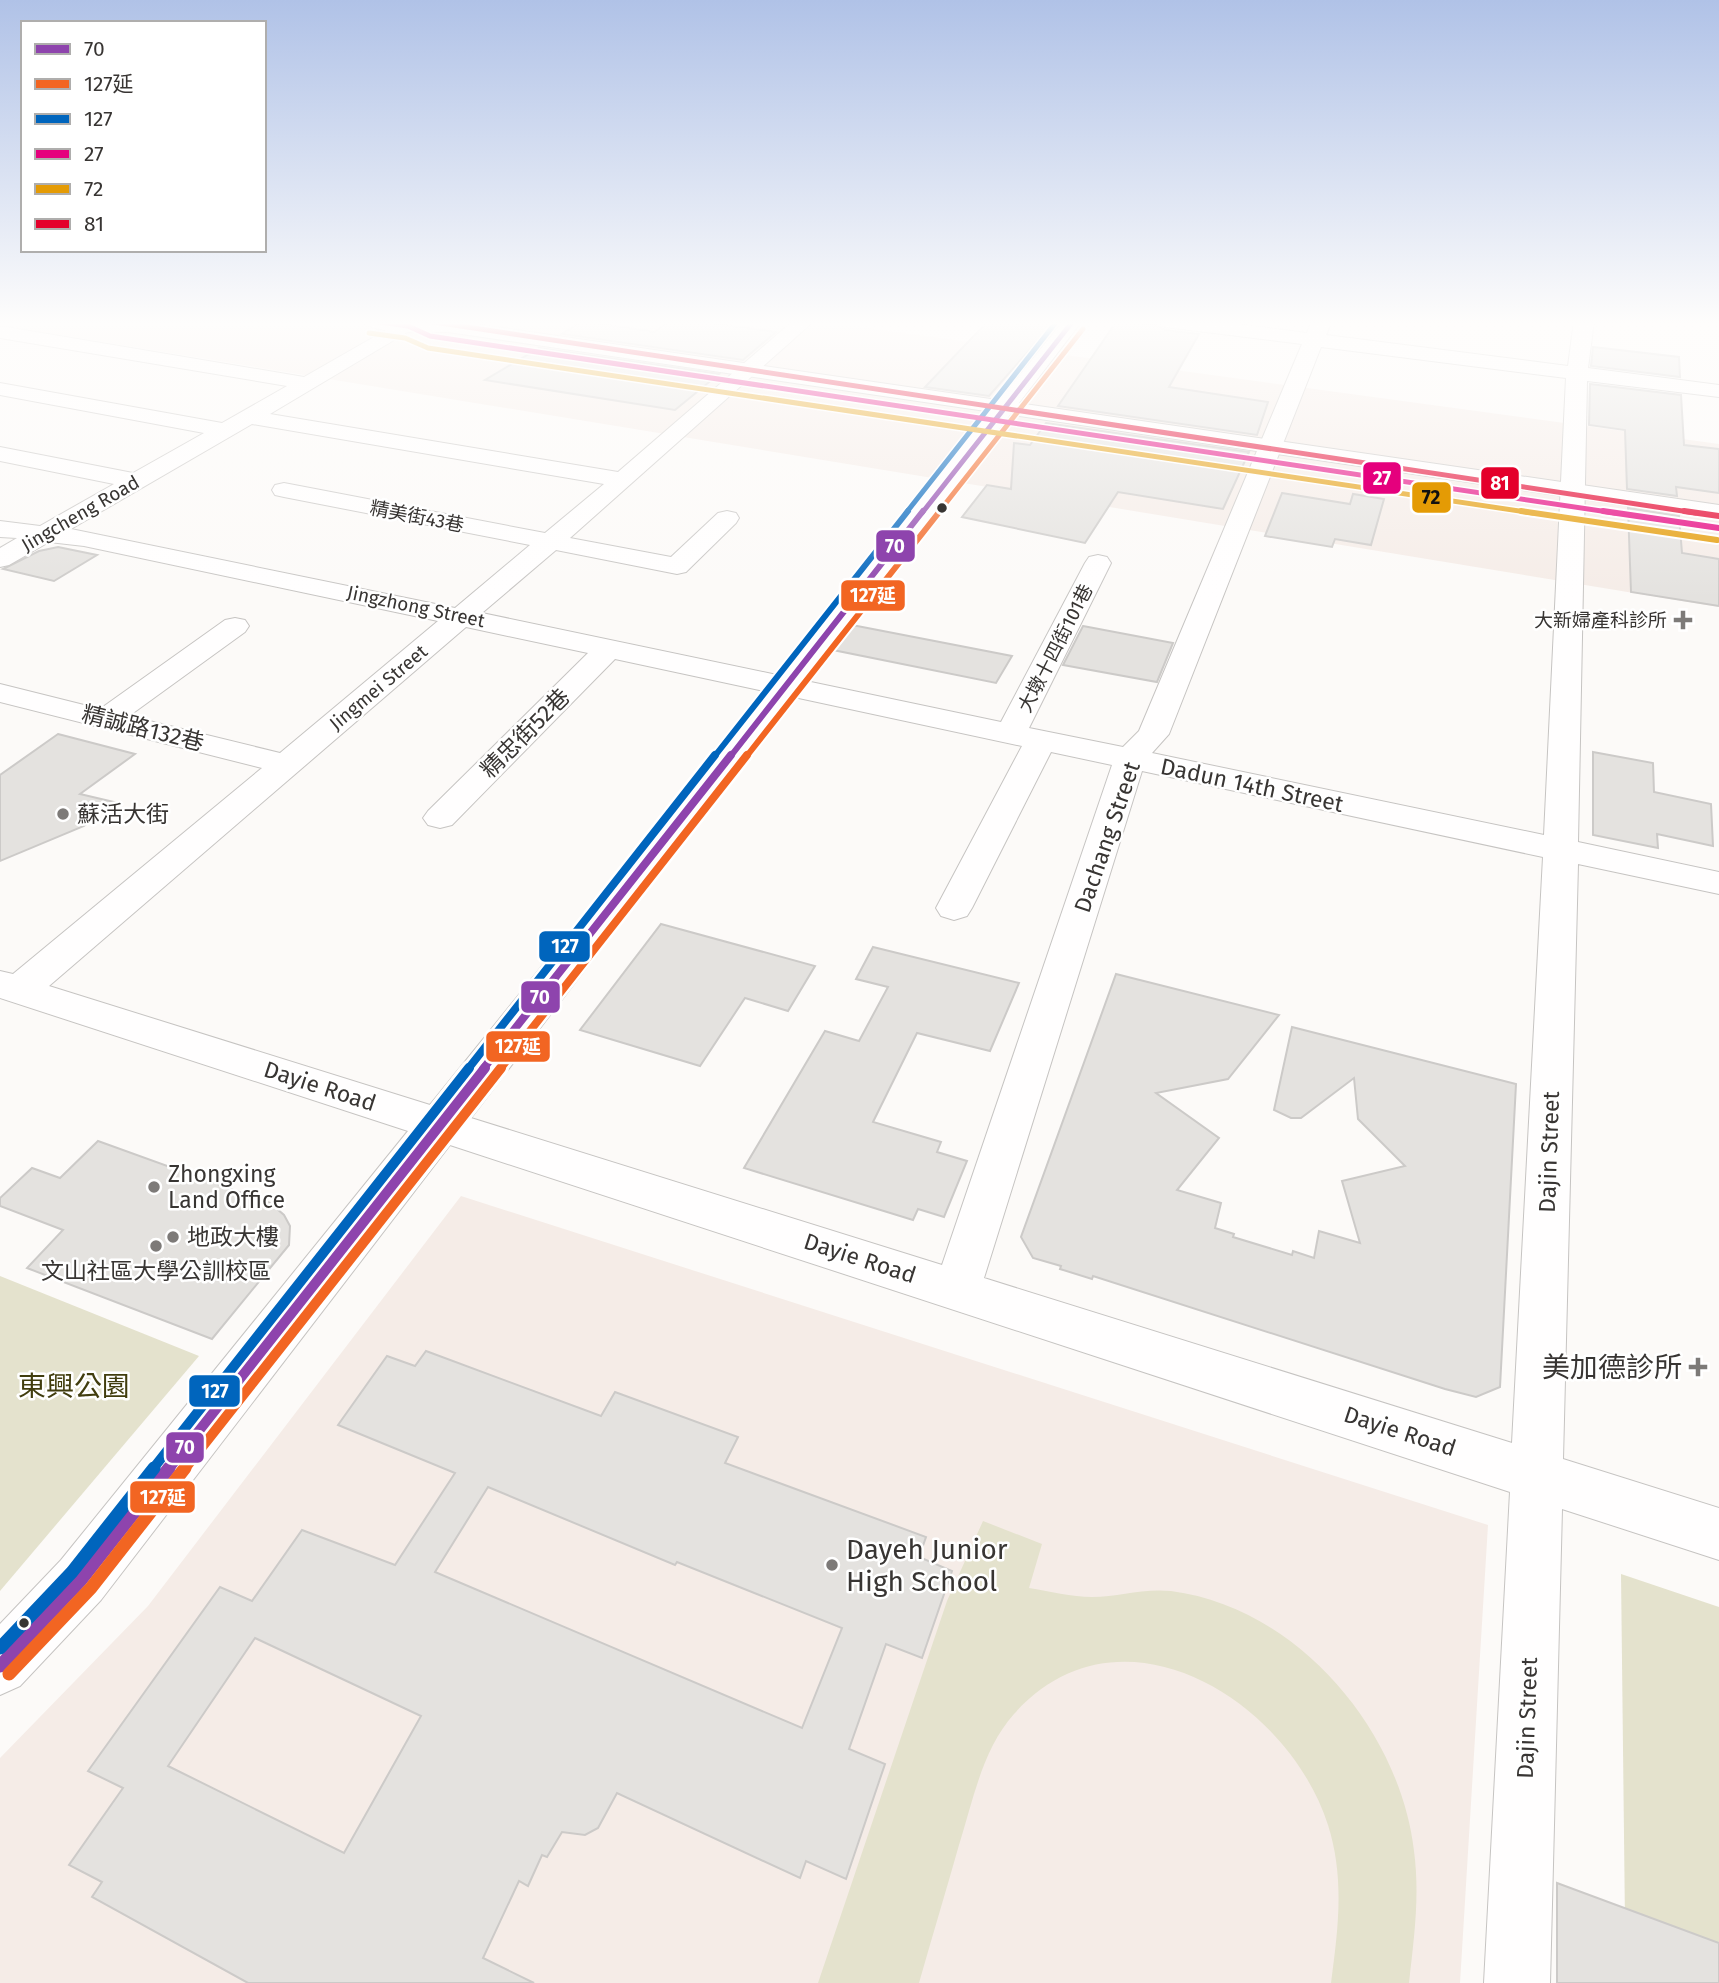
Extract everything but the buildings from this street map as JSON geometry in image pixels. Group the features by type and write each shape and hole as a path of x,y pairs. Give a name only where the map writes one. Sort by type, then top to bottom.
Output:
{"street":[{"path":"135,414 225,430"},
{"name":"Jingcheng Road","path":"0,559 253,414"},
{"name":"Jingmei Street","path":"10,987 286,764 698,414"},
{"path":"0,1666 81,1580 1000,414"},
{"path":"1004,414 1572,498 1719,512"},
{"name":"Dachang Street","path":"957,1289 1130,759 1153,734 1283,414"},
{"name":"Dajin Street","path":"1517,1983 1575,414"},
{"path":"247,417 623,480"},
{"path":"0,454 136,481"},
{"name":"精美街43巷","path":"284,490 677,566 727,518"},
{"path":"1572,498 1719,528"},
{"name":"Jingzhong Street","path":"0,529 84,538 785,686"},
{"name":"大墩十四街101巷","path":"954,908 1098,563"},
{"path":"105,719 235,626"},
{"name":"精忠街52巷","path":"440,818 610,648"},
{"name":"Dadun 14th Street","path":"785,686 1719,883"},
{"name":"精誠路132巷","path":"0,693 286,764"},
{"name":"Dayie Road","path":"10,987 1719,1534"}],"shaded area":[{"path":"540,414 1495,414 1719,444 1719,607"},
{"name":"Dayeh Junior High School","path":"461,1196 1488,1525 1460,1983 0,1983 0,1758 148,1606"}],"green space":[{"name":"東興公園","path":"0,1276 199,1356 0,1591"},
{"path":"983,1521 1042,1544 1029,1588 1092,1597 1171,1591 1217,1602 1260,1621 1299,1648 1334,1681 1364,1719 1388,1761 1405,1805 1414,1851 1416,1884 1416,1917 1409,1983 1331,1983 1338,1904 1337,1865 1333,1845 1328,1825 1307,1779 1277,1738 1239,1704 1196,1678 1149,1664 1102,1664 1056,1679 1014,1714 994,1743 974,1794 919,1983 818,1983 947,1601"},
{"path":"1621,1574 1719,1607 1719,1963 1625,1923"}],"transit line":[{"name":"72","path":"868,414 1717,540"},
{"name":"27","path":"951,414 1719,528"},
{"name":"127","path":"0,1648 72,1572 984,414"},
{"name":"70","path":"0,1666 81,1580 1000,414"},
{"name":"127延","path":"9,1674 91,1588 1016,414"},
{"name":"81","path":"1040,414 1719,516"}],"place":[{"name":"大新婦產科診所","path":"1683,620"},
{"name":"蘇活大街","path":"63,814"},
{"name":"Zhongxing Land Office","path":"154,1187"},
{"name":"地政大樓","path":"173,1237"},
{"name":"文山社區大學公訓校區","path":"156,1246"},
{"name":"美加德診所","path":"1698,1367"},
{"name":"Dayeh Junior High School","path":"832,1565"}]}
